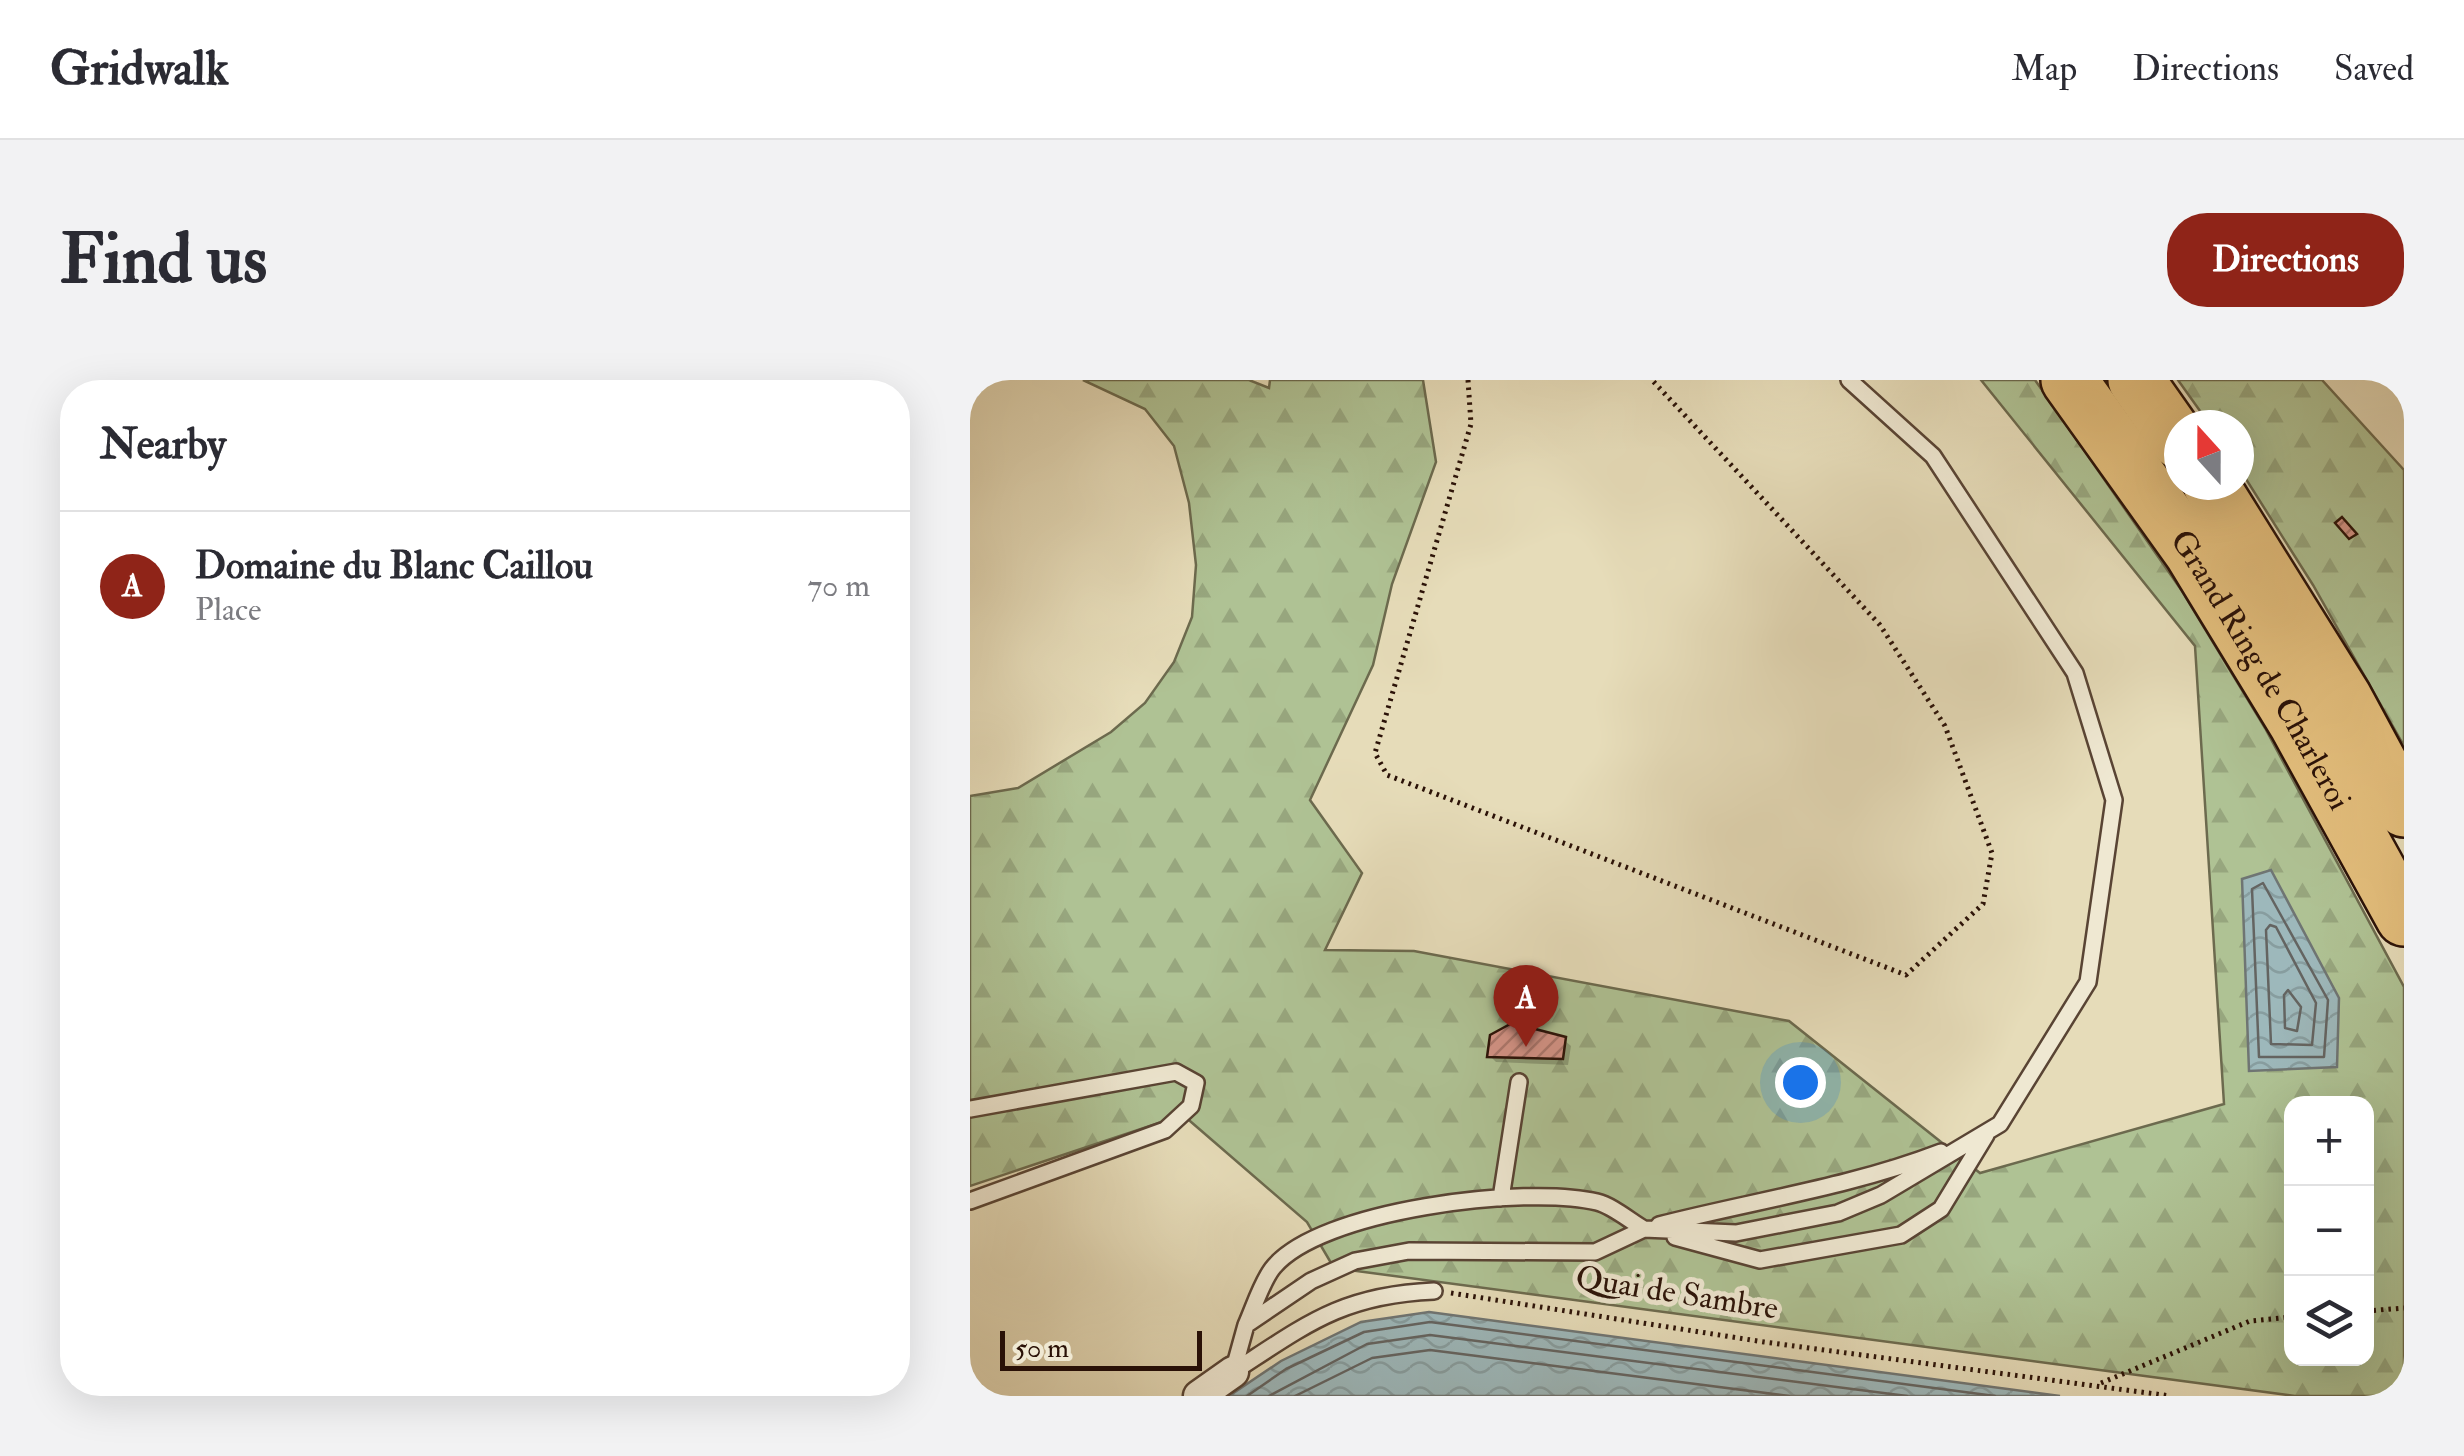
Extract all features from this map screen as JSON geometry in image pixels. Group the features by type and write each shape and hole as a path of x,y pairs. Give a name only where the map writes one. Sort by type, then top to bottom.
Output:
{"highway":[{"name":"Grand Ring de Charleroi","path":"2069,380 2192,552 2297,724 2404,918"},
{"path":"2136,380 2164,419"},
{"name":"Grand Ring de Charleroi","path":"2220,500 2344,698 2404,810"}],"street":[{"path":"1199,1396 1232,1372"}],"lane":[{"path":"1644,1229 1736,1233 1838,1213 1880,1195 2000,1124 2088,982 2114,800 2075,673 1933,456 1849,380"},
{"path":"970,1110 1176,1072 1196,1083 1191,1106 1166,1130 970,1201"},
{"path":"1501,1198 1518,1082"},
{"path":"1246,1325 1311,1280 1356,1260 1409,1251 1595,1252 1644,1229 1761,1198 1884,1174 1986,1135"},
{"path":"1232,1372 1246,1325 1273,1268 1303,1243 1357,1219 1501,1198 1598,1202 1644,1229 1760,1260 1901,1234 1941,1209 1986,1135"},
{"path":"1232,1372 1324,1312 1366,1297 1434,1291"}],"path":[{"path":"970,402 986,380"},
{"path":"1468,380 1471,424 1375,753 1387,775 1906,975 1983,904 1992,854 1945,726 1880,625 1652,380"},
{"name":"Quai de Sambre","path":"1434,1291 1764,1342 2171,1396"},
{"path":"2374,1310 2404,1308"},
{"path":"2099,1384 2250,1321 2284,1319"}],"green space":[{"path":"1083,380 1249,380 1269,388 1270,380 1423,380 1436,462 1392,584 1373,665 1310,800 1362,873 1325,950 1414,951 1789,1021 1980,1173 2224,1104 2195,646 1981,380 2035,380 2182,591 2265,728 2404,987 2404,1396 2295,1396 1334,1268 1307,1222 1183,1115 970,1186 970,796 1018,788 1111,732 1145,703 1174,662 1192,617 1196,565 1189,503 1174,446 1145,409"},
{"path":"2178,380 2322,380 2404,470 2404,746 2313,585 2254,492 2254,410 2199,410"}],"water":[{"path":"2271,870 2339,998 2337,1067 2249,1071 2242,879"},
{"path":"1429,1312 2060,1396 1229,1396 1281,1361 1361,1322"}],"building":[{"path":"2342,517 2357,534 2349,539 2335,523"},
{"path":"1512,1023 1566,1037 1563,1059 1487,1057 1490,1035"}],"place":[{"name":"Domaine du Blanc Caillou","path":"1526,1047"}]}
